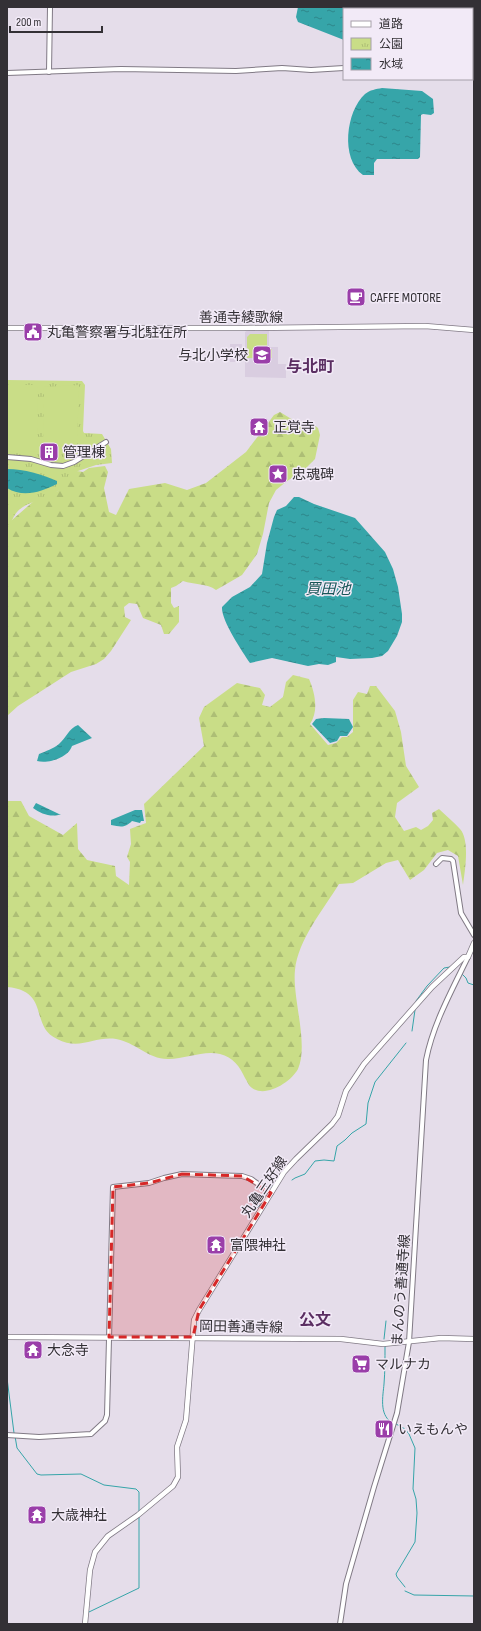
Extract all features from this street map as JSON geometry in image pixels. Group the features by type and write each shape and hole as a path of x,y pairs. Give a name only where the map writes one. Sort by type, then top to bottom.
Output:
{"main road":[{"name":"善通寺綾歌線","path":"7,328 426,326 474,330"},
{"path":"468,957 473,946"},
{"name":"丸亀三好線","path":"85,1624 90,1570 95,1552 108,1536 138,1515 173,1486 178,1477 177,1447 186,1420 192,1337 194,1320 198,1310 269,1191 290,1165 332,1124 338,1116 346,1091 364,1064 443,975 464,957 468,957"},
{"name":"岡田善通寺線","path":"7,1337 341,1339 383,1344 441,1338 474,1338"}],"street":[{"path":"49,72 50,7"},
{"path":"7,73 121,68 236,70 278,68 311,70 343,68"},
{"path":"7,457 31,459 51,465 63,466 74,462 106,442"},
{"path":"436,864 442,858 451,859 453,861 461,913 474,935"},
{"name":"まんのう善通寺線","path":"340,1624 346,1584 374,1487 398,1413 409,1342 426,1060 432,1035 468,957"},
{"path":"7,1436 39,1437 91,1434 102,1424 107,1416 113,1187 149,1184 164,1178 182,1174 203,1174 242,1176 251,1179 269,1191"}],"highlighted area":[{"path":"182,1174 242,1176 271,1193 199,1310 193,1337 109,1337 113,1187 149,1183"}],"shaded area":[{"name":"与北小学校","path":"248,330 269,330 269,347 278,347 278,364 286,364 286,378 245,377 245,332"},
{"path":"230,344 242,344 242,362 230,362"}],"green space":[{"path":"250,334 267,334 267,349 272,349 272,358 247,358 247,337"},
{"path":"7,380 82,381 85,385 83,431 84,433 102,434 111,449 112,463 96,465 69,474 70,480 64,487 54,494 29,504 21,509 7,527"},
{"path":"7,385 38,385 37,452 7,451"},
{"path":"79,385 77,445 43,446 44,387"},
{"path":"280,412 293,420 313,424 318,428 320,435 315,459 302,472 276,490 269,503 263,534 257,554 242,575 216,590 209,586 183,581 171,588 171,603 174,608 179,606 179,622 169,634 164,634 161,625 143,618 137,604 129,603 124,607 125,617 131,620 111,651 104,659 96,664 71,672 18,706 7,716 7,523 35,500 58,491 66,474 72,471 83,472 89,468 105,466 108,472 104,488 109,512 116,515 129,489 165,483 187,490 206,483 246,452 274,415"},
{"path":"286,461 292,462 292,464 285,472 277,476 271,474 274,464"},
{"path":"293,675 309,679 315,702 313,719 310,724 328,745 336,743 342,737 347,737 353,732 353,700 358,692 367,694 370,686 376,686 395,711 401,732 406,766 419,787 397,803 395,817 404,831 416,827 421,830 428,826 433,820 432,813 439,809 460,829 465,840 466,848 463,885 458,856 448,850 437,853 424,870 410,880 398,860 386,863 353,883 339,884 306,936 297,959 295,981 302,1047 298,1069 290,1079 271,1090 258,1091 252,1088 236,1063 225,1055 208,1053 175,1059 162,1059 116,1039 101,1039 73,1044 57,1039 49,1033 44,1026 35,1002 29,995 21,990 7,987 7,801 21,801 29,816 63,835 77,823 78,849 87,860 115,866 116,876 129,885 130,862 127,857 131,844 130,829 146,823 144,804 204,746 199,718 204,707 237,683 260,688 265,695 262,705 270,707 283,697 286,682"}],"water":[{"path":"298,7 379,7 343,8 343,40 298,22 296,17"},
{"path":"382,88 422,91 433,99 434,113 431,115 421,115 420,157 418,159 377,159 374,163 374,175 363,175 356,168 351,158 348,135 350,123 353,112 365,94"},
{"path":"7,469 39,474 57,481 57,484 32,493 19,493 7,488"},
{"name":"買田池","path":"294,497 299,497 314,504 355,518 385,552 393,569 398,587 402,622 397,636 388,651 382,656 350,659 336,657 336,662 328,665 319,664 308,666 272,658 250,663 233,635 225,620 222,607 232,597 250,587 262,574 267,543 274,517 277,510 286,506"},
{"path":"316,719 349,719 353,727 347,736 340,736 337,741 330,743 312,724"},
{"path":"78,725 92,738 72,746 70,750 62,757 47,762 37,761 39,754 57,746 72,728"},
{"path":"36,803 61,814 54,816 43,814 33,808"},
{"path":"135,810 142,810 144,821 141,821 140,823 132,821 123,826 111,825 111,820"}],"waterway":[{"path":"416,1001 427,986 444,968 450,967"},
{"path":"461,973 466,978 468,983 474,985"},
{"path":"412,1031 415,1010"},
{"path":"292,1180 305,1174 315,1161 334,1161 337,1146 352,1133 366,1124 368,1103 375,1082 406,1043"},
{"path":"268,1190 275,1182"},
{"path":"250,1208 257,1208 261,1204 267,1192"},
{"path":"384,1339 386,1321"},
{"path":"385,1346 383,1410 387,1419 391,1422"},
{"path":"7,1378 14,1433"},
{"path":"396,1424 405,1429 409,1434 415,1448 413,1489 416,1499 417,1513 415,1542 396,1574 405,1587"},
{"path":"15,1436 17,1448 37,1474 81,1474 104,1485 136,1489 139,1492 139,1512"},
{"path":"89,1612 139,1588 139,1517"},
{"path":"405,1591 414,1595 474,1596"}],"place":[{"name":"CAFFE MOTORE","path":"356,297"},
{"name":"丸亀警察署与北駐在所","path":"33,332"},
{"name":"与北小学校","path":"262,355"},
{"name":"正覚寺","path":"259,427"},
{"name":"管理棟","path":"49,452"},
{"name":"忠魂碑","path":"278,474"},
{"name":"富隈神社","path":"216,1245"},
{"name":"大念寺","path":"33,1350"},
{"name":"マルナカ","path":"361,1364"},
{"name":"いえもんや","path":"384,1429"},
{"name":"大歳神社","path":"37,1515"}],"district":[{"name":"与北町","path":"310,367"},
{"name":"公文","path":"315,1320"}]}
